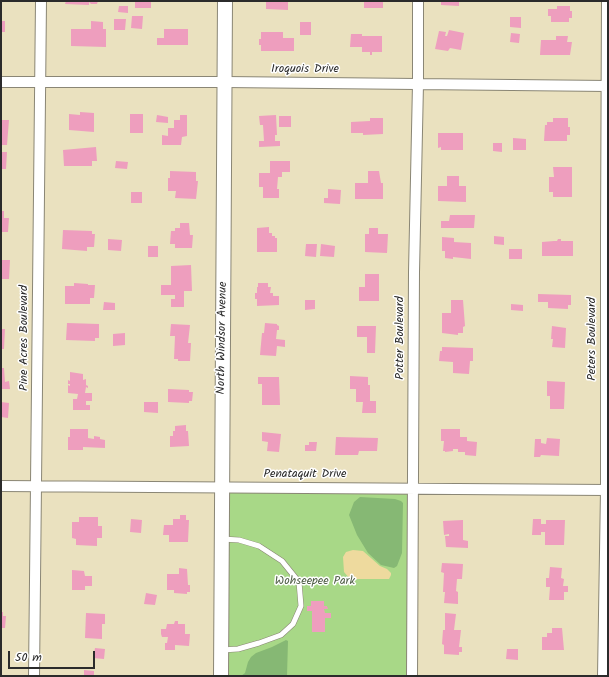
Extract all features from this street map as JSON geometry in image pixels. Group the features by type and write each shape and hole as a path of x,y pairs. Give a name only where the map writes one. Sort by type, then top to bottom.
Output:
{"street":[{"name":"Pine Acres Boulevard","path":"34,676 41,1"},
{"name":"North Windsor Avenue","path":"221,676 225,1"},
{"name":"Potter Boulevard","path":"412,676 414,272 418,84 418,1"},
{"name":"Peters Boulevard","path":"603,676 607,490 606,237 608,1"},
{"name":"Iroquois Drive","path":"1,82 224,82 608,86"},
{"name":"Penataquit Drive","path":"1,486 37,488 221,487 383,488 413,490 607,490"}],"lane":[{"path":"221,539 239,540 259,546 282,561 299,582 301,606 293,624 281,635 238,649 221,650"}],"green space":[{"name":"Wohseepee Park","path":"221,487 413,490 412,676 220,676"},
{"path":"360,497 395,499 403,503 402,553 397,566 394,568 381,565 368,553 357,535 349,515 354,502"},
{"path":"286,640 288,641 287,676 241,676 245,673 251,657 256,653"}],"sand":[{"path":"353,550 363,551 380,566 387,569 391,573 389,579 350,579 344,572 343,557 346,552"}],"building":[{"path":"66,1 98,1 97,4 91,4 89,2 89,5 65,4"},
{"path":"135,1 151,1 151,8 135,8"},
{"path":"266,1 288,1 288,10 266,9"},
{"path":"364,1 383,1 383,8 364,8"},
{"path":"441,1 459,1 459,6 441,5"},
{"path":"119,6 128,6 128,13 118,12"},
{"path":"557,6 570,6 572,18 569,18 569,22 551,22 551,16 548,16 548,9 557,9"},
{"path":"132,16 143,16 142,29 131,28"},
{"path":"510,17 521,17 521,28 510,27"},
{"path":"114,19 126,19 125,30 114,30"},
{"path":"1,21 5,21 5,32 1,32"},
{"path":"91,21 103,22 103,29 106,29 106,47 71,46 71,29 91,29"},
{"path":"300,22 311,22 311,35 300,35"},
{"path":"164,29 188,29 188,45 157,45 157,38 164,38"},
{"path":"449,30 464,33 461,50 450,48 448,51 435,49 439,31 446,32 445,36 447,36"},
{"path":"261,32 283,32 283,38 294,38 294,51 261,51 259,39 261,39"},
{"path":"511,33 520,34 519,43 510,42"},
{"path":"351,34 362,34 362,36 382,36 382,52 372,52 372,55 370,55 370,52 362,52 362,47 350,47"},
{"path":"556,36 568,36 567,42 572,42 570,55 540,55 541,40 556,40"},
{"path":"80,112 94,113 94,132 69,130 69,114 80,115"},
{"path":"130,114 143,114 143,133 130,133"},
{"path":"157,115 168,117 168,123 156,122"},
{"path":"180,115 187,115 187,136 182,137 181,145 162,145 162,135 168,136 168,128 174,128 174,120 180,120"},
{"path":"276,115 277,135 275,135 275,141 280,141 280,146 259,147 259,141 264,141 263,125 260,125 259,116"},
{"path":"279,116 291,116 291,127 279,127"},
{"path":"370,118 383,118 383,134 363,135 363,133 351,133 351,122 370,121"},
{"path":"553,118 568,118 570,135 567,135 567,141 544,141 545,125 547,125 547,122 553,122"},
{"path":"1,120 9,120 7,145 1,145"},
{"path":"438,133 463,133 463,150 441,150 441,147 438,148"},
{"path":"513,138 526,139 526,150 513,150"},
{"path":"493,143 502,143 502,152 493,151"},
{"path":"96,147 97,161 92,161 92,166 64,166 63,150"},
{"path":"1,152 7,152 6,169 1,169"},
{"path":"116,161 128,162 127,169 115,168"},
{"path":"270,161 290,161 290,172 282,172 282,177 278,177 277,189 279,189 279,198 263,198 263,187 259,187 259,173 270,173"},
{"path":"553,167 572,167 572,197 553,197 553,192 549,192 549,177 554,177"},
{"path":"170,171 196,172 196,181 198,181 196,199 175,198 176,191 168,191 168,178 170,178"},
{"path":"368,171 379,171 381,183 383,183 383,199 355,199 355,183 368,183"},
{"path":"447,176 459,176 459,186 466,186 466,202 438,201 438,186 447,186"},
{"path":"328,189 341,190 340,204 324,203 324,198 328,198"},
{"path":"131,192 142,192 142,203 131,203"},
{"path":"1,211 4,211 4,218 9,218 8,232 1,232"},
{"path":"450,215 475,215 474,228 441,228 441,221 449,221"},
{"path":"180,223 189,223 190,235 193,235 192,248 175,248 175,244 170,244 171,231 175,231 175,228 180,228"},
{"path":"269,227 269,233 272,233 272,236 277,238 277,252 257,252 257,228"},
{"path":"369,228 378,228 378,234 388,234 387,253 365,252 365,234 369,234"},
{"path":"63,230 92,231 92,234 95,234 94,247 87,247 87,251 62,249"},
{"path":"494,236 504,237 504,245 494,244"},
{"path":"442,237 454,238 454,242 471,243 471,259 453,257 453,259 445,258 445,251 442,251"},
{"path":"108,239 122,240 121,251 108,250"},
{"path":"558,239 561,239 561,241 573,241 573,256 542,256 542,242 557,241"},
{"path":"306,244 317,244 316,257 305,256"},
{"path":"321,244 335,246 334,257 320,256"},
{"path":"148,246 158,246 158,257 148,257"},
{"path":"509,249 522,249 522,259 509,259"},
{"path":"1,260 10,260 9,279 1,279"},
{"path":"191,265 192,291 184,291 184,307 171,307 171,299 175,299 175,295 161,295 161,285 171,285 171,266"},
{"path":"365,274 379,274 379,301 359,301 359,287 365,287"},
{"path":"74,283 95,285 94,298 90,298 90,304 65,304 65,286 74,286"},
{"path":"258,283 268,283 268,287 271,287 270,293 273,293 273,296 279,296 279,305 257,306 255,293 257,293"},
{"path":"538,294 571,295 571,305 568,305 568,309 548,308 548,302 538,302"},
{"path":"305,300 315,300 315,309 305,310"},
{"path":"451,300 463,300 465,326 463,327 463,333 458,333 458,335 442,333 442,313 451,313"},
{"path":"104,302 115,303 115,310 103,310"},
{"path":"511,304 523,305 523,311 511,310"},
{"path":"67,323 99,324 99,338 95,338 95,341 66,340"},
{"path":"265,323 277,324 279,326 279,330 277,330 276,339 285,340 285,347 277,346 276,356 260,355 262,333 264,333"},
{"path":"171,324 190,325 188,343 191,343 190,361 178,361 178,359 174,359 175,336 170,336"},
{"path":"357,326 376,326 375,353 367,353 367,337 357,337"},
{"path":"552,326 566,328 565,348 552,347"},
{"path":"1,329 5,329 4,349 1,349"},
{"path":"125,333 125,345 113,346 113,334"},
{"path":"442,347 473,348 473,361 470,361 469,374 453,373 453,362 439,361"},
{"path":"1,368 4,368 5,382 9,381 10,389 1,389"},
{"path":"70,372 83,374 83,380 86,379 86,385 88,388 86,387 85,393 92,393 92,401 86,401 86,405 90,405 90,410 73,410 73,399 77,399 78,394 68,393 68,385 70,386 70,384 68,384 68,380 70,381"},
{"path":"350,376 368,377 368,385 370,385 370,401 376,401 376,413 362,413 363,402 356,402 356,389 350,389"},
{"path":"258,377 279,377 280,405 262,405 262,384 258,384"},
{"path":"547,381 565,382 564,409 550,409 550,396 547,396"},
{"path":"168,389 189,390 189,392 193,392 192,401 189,401 189,403 168,402"},
{"path":"1,402 9,403 8,418 1,417"},
{"path":"144,402 158,402 158,413 144,412"},
{"path":"186,425 189,446 170,447 170,436 173,436 175,426"},
{"path":"70,429 88,429 88,438 94,439 94,436 100,437 100,439 105,440 105,448 83,447 83,450 68,450 68,437 70,437"},
{"path":"441,429 460,429 460,437 467,437 467,441 477,442 476,456 465,455 465,452 458,452 458,449 453,449 453,451 443,451 444,441 441,441"},
{"path":"262,432 281,434 279,452 267,451 268,442 262,441"},
{"path":"336,437 378,438 377,451 359,451 358,455 335,455"},
{"path":"547,438 560,439 559,456 541,455 540,457 534,457 535,439 541,439 541,443 546,444"},
{"path":"309,442 317,442 316,451 305,451 305,445 309,445"},
{"path":"180,515 186,515 186,520 189,520 188,542 169,542 169,535 163,535 164,525 173,525 173,519 180,519"},
{"path":"79,517 98,517 98,526 102,526 102,538 97,538 97,546 76,545 76,539 72,538 72,522 79,522"},
{"path":"131,519 142,520 141,533 130,532"},
{"path":"533,519 541,519 541,524 546,524 546,520 565,520 564,545 545,545 545,532 541,532 541,535 532,535"},
{"path":"463,520 463,540 468,541 468,548 446,547 445,536 449,536 449,534 444,535 443,521"},
{"path":"442,563 463,564 462,579 457,579 456,591 458,592 458,604 444,603 445,592 443,592 444,573 441,572"},
{"path":"550,567 562,568 561,578 564,579 563,586 568,586 568,592 564,592 564,600 549,600 550,587 546,587 546,578 549,578"},
{"path":"179,568 187,569 190,592 187,592 187,594 174,593 174,590 167,590 167,574 179,574"},
{"path":"72,570 84,571 85,576 92,576 92,586 85,586 85,590 72,590"},
{"path":"146,593 157,595 155,605 144,604"},
{"path":"311,601 324,601 324,606 327,606 328,609 324,609 325,613 331,613 331,618 325,618 325,632 312,632 312,611 307,611 307,606 311,606"},
{"path":"1,612 3,612 3,616 6,616 5,628 1,628"},
{"path":"86,613 105,614 105,624 102,624 102,639 85,638"},
{"path":"445,613 456,614 454,630 461,630 459,647 462,647 462,652 459,652 459,655 444,654 444,645 442,644 443,630 445,630"},
{"path":"175,621 178,621 178,624 185,624 185,634 190,634 189,646 175,645 175,650 165,650 165,643 167,643 168,637 162,637 161,629 166,629 167,624 174,624"},
{"path":"552,628 562,628 564,650 542,650 542,637 547,637 547,633 552,633"},
{"path":"95,648 105,649 104,659 93,658"},
{"path":"507,649 518,649 518,660 506,659"},
{"path":"84,670 94,671 94,676 84,676"}]}
